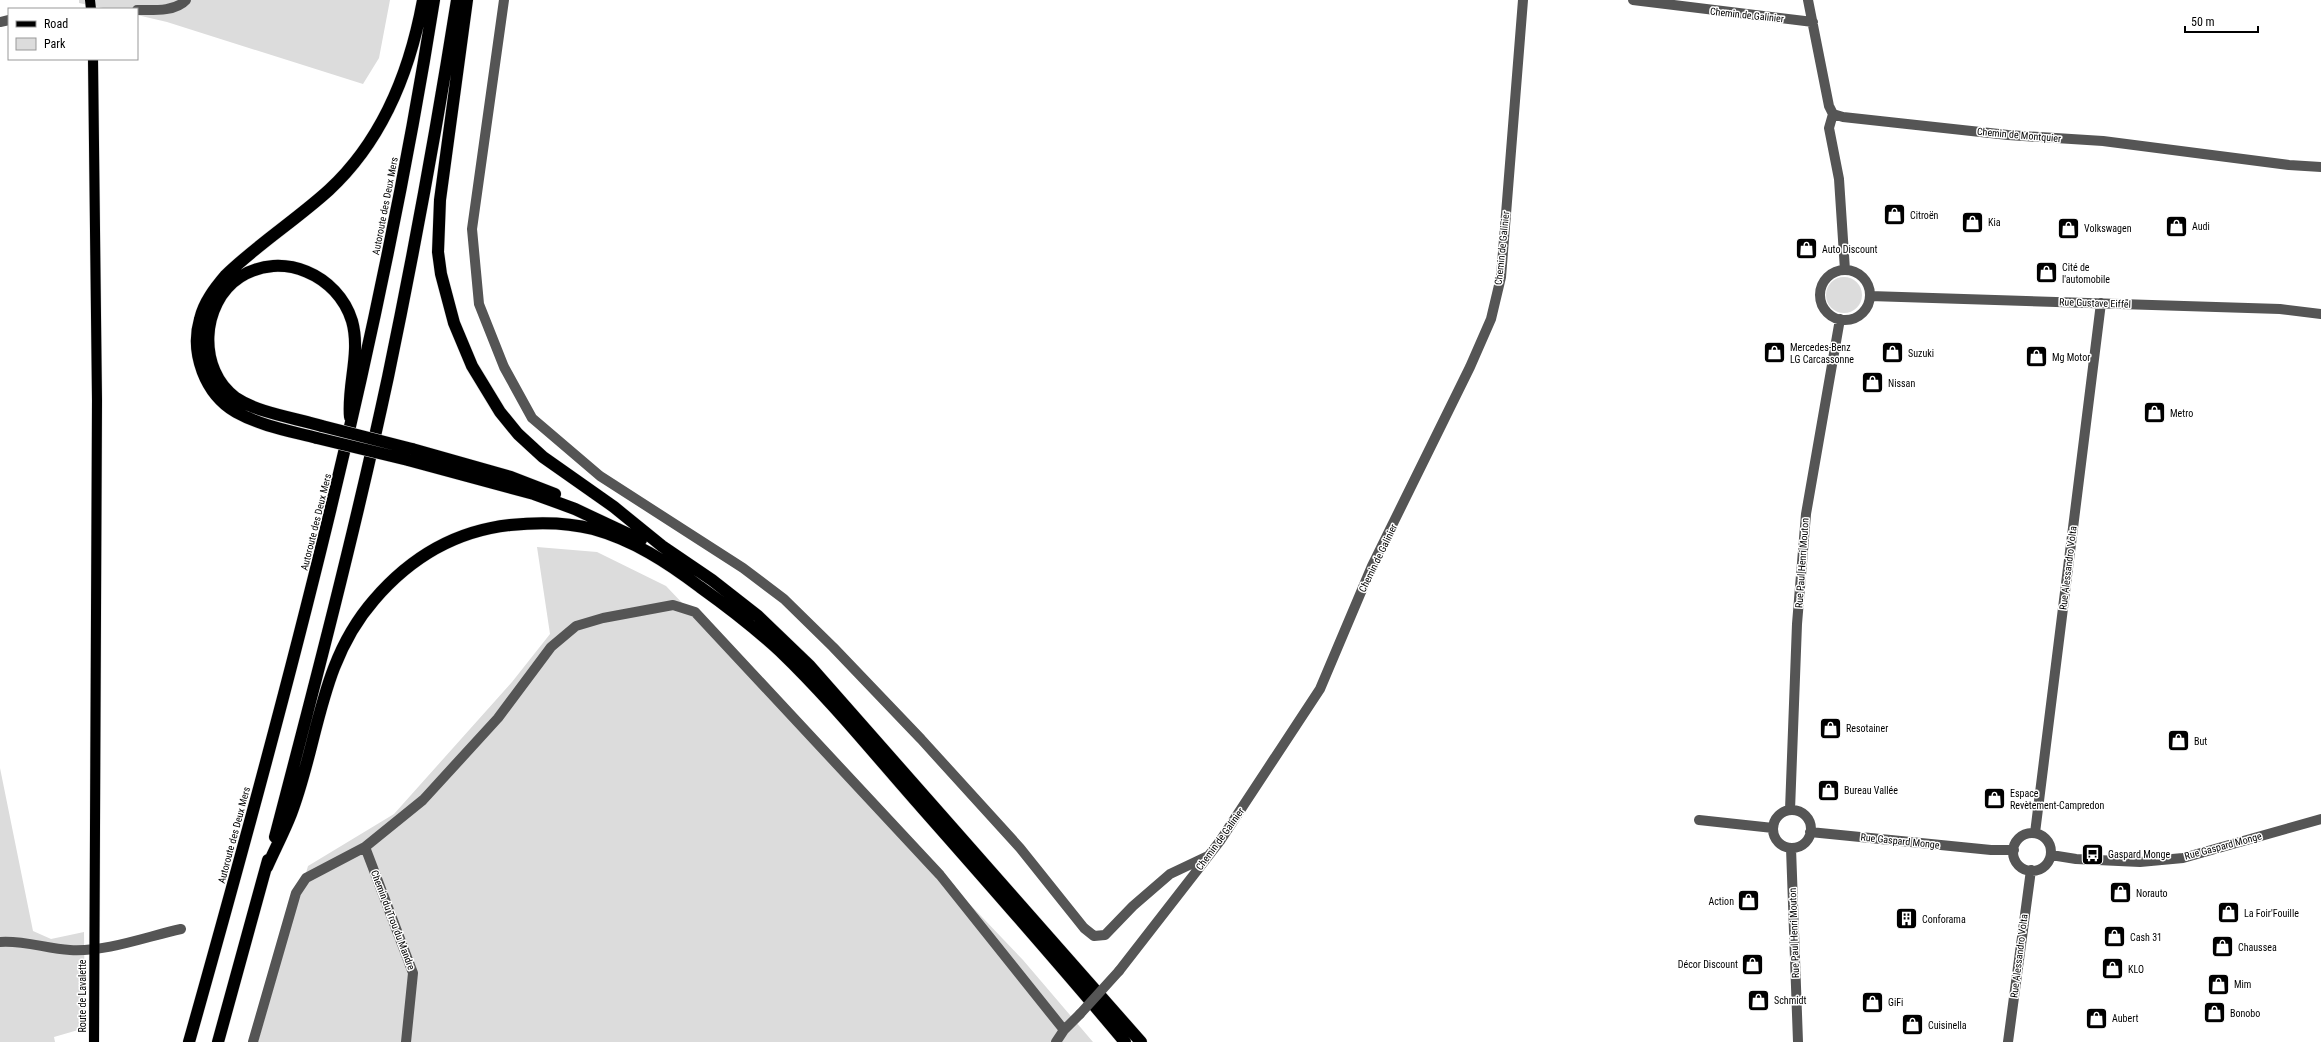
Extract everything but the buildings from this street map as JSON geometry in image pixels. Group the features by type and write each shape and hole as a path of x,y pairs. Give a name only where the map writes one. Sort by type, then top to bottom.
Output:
{"highway":[{"path":"423,0 406,69 394,100 366,146 330,188 226,275 213,290 200,319 196,339 202,368 214,392 223,403 235,411 260,423 317,438 410,454 539,486 614,520 662,546"},
{"name":"Autoroute des Deux Mers","path":"189,1042 290,676 351,430 401,190 434,0"},
{"path":"218,1042 317,677 387,378 424,198 457,0"},
{"path":"467,0 440,200 438,252 441,274 454,323 468,358 486,390 518,434 543,457 614,507 662,546 712,580 758,616 809,665 1141,1042"},
{"path":"351,430 348,400 355,367 354,334 345,304 336,291 323,279 308,271 279,266 252,271 229,286 213,313 208,344 214,369 226,388 246,403 410,454 575,509 640,539 654,549 669,564 745,620 801,673 1054,958 1125,1042"},
{"path":"266,867 291,814 333,666 371,603 390,582 413,562 450,540 476,530 540,522 564,523 614,536 669,564"}],"main road":[{"name":"Route de Lavalette","path":"93,60 97,384 94,1042"}],"street":[{"path":"138,10 160,10 182,4 186,0"},
{"path":"504,0 472,229 479,304 504,367 532,418 600,476 743,568 784,599 833,647 922,740 1020,848 1084,928 1094,936 1105,935 1132,906 1170,874 1208,856"},
{"name":"Chemin de Galinier","path":"1056,1042 1064,1030 1118,971 1208,856 1295,730 1320,689 1372,566 1418,475 1490,319 1501,277 1523,0"},
{"name":"Chemin de Galinier","path":"1633,0 1813,22"},
{"path":"1808,0 1826,96 1833,114 1829,128 1839,179 1845,270"},
{"name":"Chemin de Montquier","path":"1833,114 1843,117 2008,135 2103,141 2289,166 2321,167"},
{"path":"1845,270 1860,275 1867,284 1870,296 1868,304 1860,314 1848,319 1840,319 1832,316 1825,310 1821,301 1820,292 1828,276 1845,270"},
{"name":"Rue Gustave Eiffel","path":"1870,296 2280,309 2321,314"},
{"name":"Rue Alessandro Volta","path":"2035,833 2101,303"},
{"name":"Rue Paul Henri Mouton","path":"1790,810 1799,602 1806,514 1840,319"},
{"path":"253,1042 296,893 306,878 365,846 423,800 498,718 551,647 576,626 603,618 672,605 695,612 861,789 940,875 1064,1030"},
{"path":"1790,810 1803,814 1810,825 1810,832 1803,843 1791,848 1778,842 1773,828 1779,816 1790,810"},
{"name":"Rue Gaspard Monge","path":"2051,855 2140,862 2183,858 2321,819"},
{"path":"1700,820 1773,828"},
{"name":"Rue Gaspard Monge","path":"1810,832 1991,850 2014,850"},
{"path":"2035,833 2048,841 2051,855 2044,866 2031,870 2018,864 2014,850 2020,837 2035,833"},
{"name":"Chemin du Trou du Mandre","path":"365,846 413,973 406,1042"},
{"name":"Rue Paul Henri Mouton","path":"1791,848 1798,1042"},
{"name":"Rue Alessandro Volta","path":"2008,1042 2031,870"},
{"path":"0,942 39,945 69,950 94,950 181,929"}],"green space":[{"path":"79,0 390,0 379,58 363,84 167,22 138,15 138,8 103,8 79,3"},
{"path":"1844,277 1857,282 1862,295 1857,308 1844,313 1831,308 1826,295 1831,282"},
{"path":"537,547 597,552 666,586 1023,960 1093,1042 258,1042 308,866 394,814 512,682 550,634"},
{"path":"0,768 33,931 51,939 84,932 85,1028 54,1037 55,1042 0,1042"}],"place":[{"name":"Citroën","path":"1895,215"},
{"name":"Kia","path":"1973,222"},
{"name":"Audi","path":"2176,226"},
{"name":"Volkswagen","path":"2069,228"},
{"name":"Auto Discount","path":"1806,249"},
{"name":"Cité de l'automobile","path":"2046,273"},
{"name":"Mercedes-Benz LG Carcassonne","path":"1775,353"},
{"name":"Suzuki","path":"1892,353"},
{"name":"Mg Motor","path":"2036,357"},
{"name":"Nissan","path":"1872,383"},
{"name":"Metro","path":"2154,413"},
{"name":"Resotainer","path":"1831,728"},
{"name":"But","path":"2178,741"},
{"name":"Bureau Vallée","path":"1829,790"},
{"name":"Espace Revètement-Campredon","path":"1995,799"},
{"name":"Gaspard Monge","path":"2093,854"},
{"name":"Norauto","path":"2121,893"},
{"name":"Action","path":"1749,901"},
{"name":"La Foir'Fouille","path":"2228,913"},
{"name":"Conforama","path":"1907,919"},
{"name":"Cash 31","path":"2114,937"},
{"name":"Chaussea","path":"2223,947"},
{"name":"Décor Discount","path":"1753,964"},
{"name":"KLO","path":"2112,969"},
{"name":"Mim","path":"2218,984"},
{"name":"Schmidt","path":"1759,1000"},
{"name":"GiFi","path":"1872,1002"},
{"name":"Bonobo","path":"2215,1013"},
{"name":"Aubert","path":"2097,1018"},
{"name":"Cuisinella","path":"1912,1025"}]}
